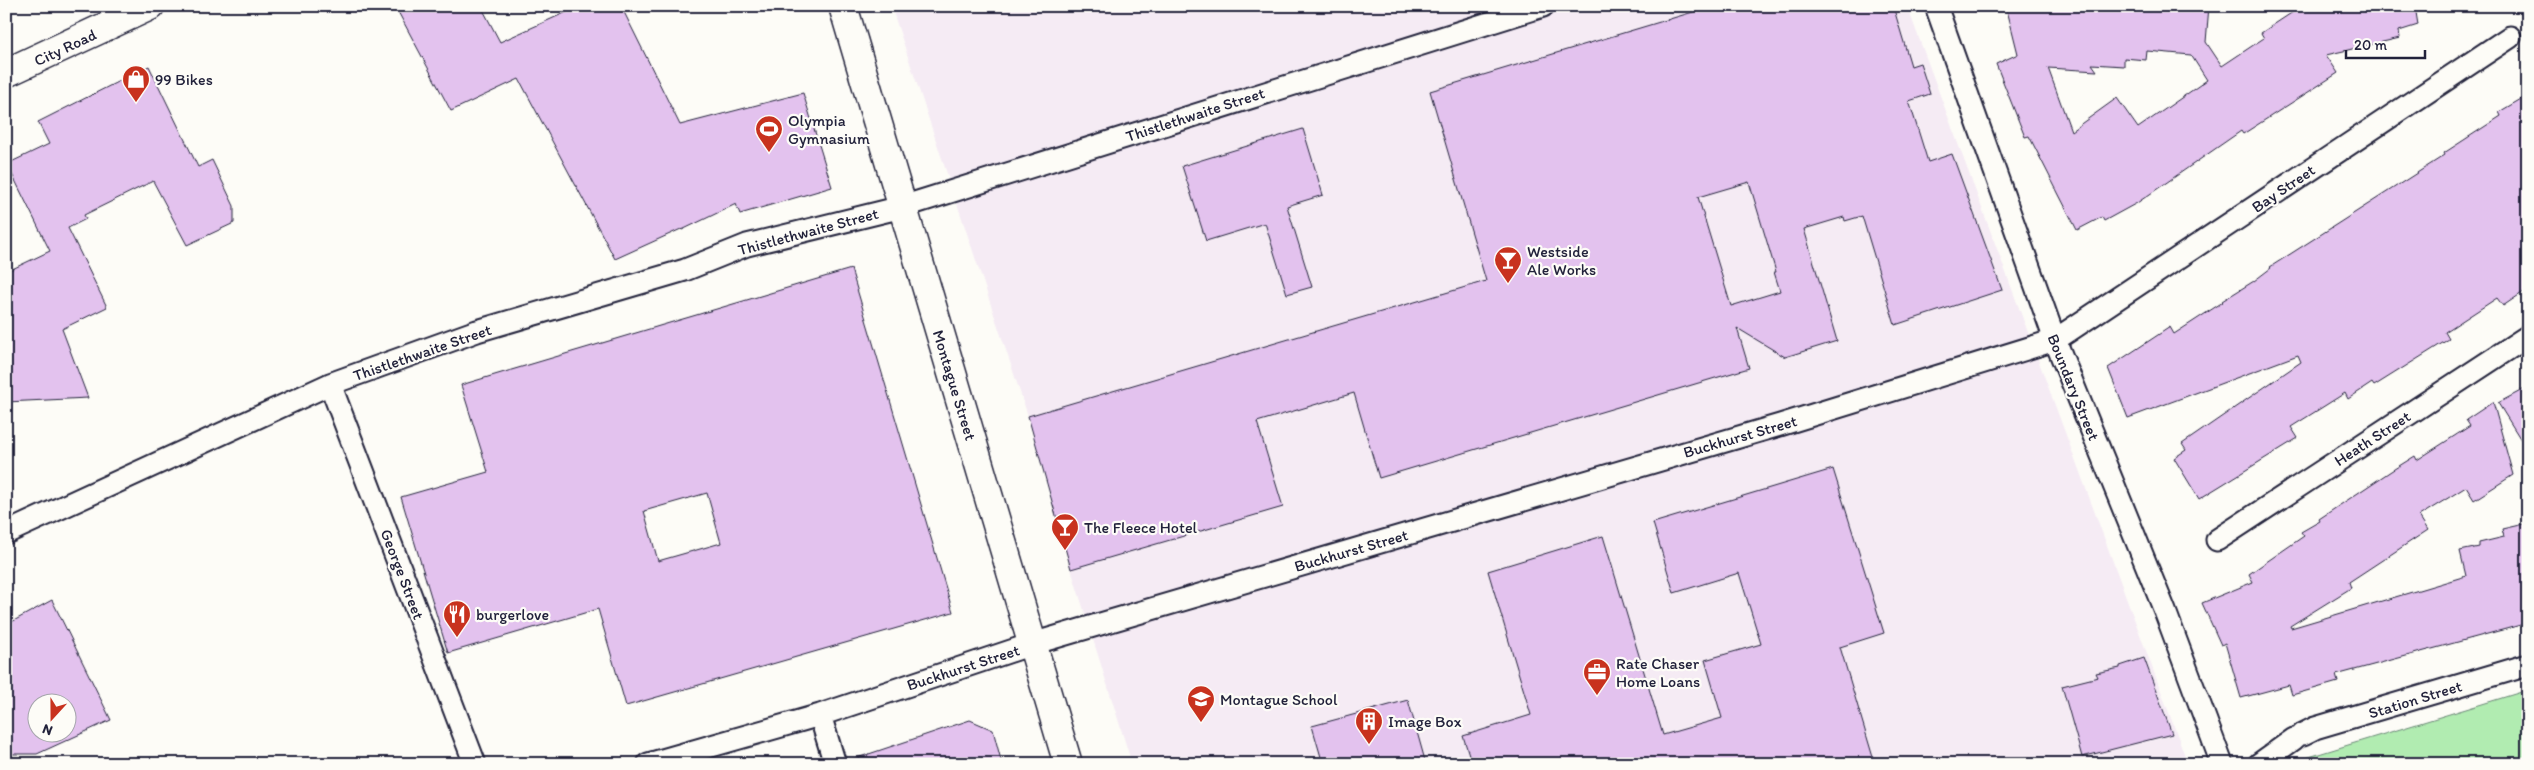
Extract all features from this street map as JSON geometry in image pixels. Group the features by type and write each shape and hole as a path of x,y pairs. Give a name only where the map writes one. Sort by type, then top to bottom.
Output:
{"main road":[{"name":"City Road","path":"6,73 150,6"},
{"name":"Montague Street","path":"843,6 1068,764"}],"street":[{"name":"Thistlethwaite Street","path":"6,533 330,384 477,331 686,270 747,245 902,207 1543,6"},
{"name":"Boundary Street","path":"1936,6 2056,340 2165,611 2219,763"},
{"name":"Bay Street","path":"2056,340 2510,37"},
{"name":"Heath Street","path":"2216,540 2528,336"},
{"name":"Buckhurst Street","path":"648,764 820,715 1032,644 1780,425 2056,340"},
{"name":"George Street","path":"330,384 476,764"},
{"name":"Station Street","path":"2259,764 2298,736 2315,728 2528,665"},
{"path":"820,715 835,764"}],"shaded area":[{"path":"891,6 1907,6 2188,764 1132,764 1071,569 1028,416"}],"green space":[{"path":"2528,690 2528,764 2286,764"}],"building":[{"path":"395,6 481,6 500,42 580,6 621,6 680,125 803,93 832,187 740,214 736,204 615,259 519,79 451,111"},
{"path":"1713,6 1893,6 1911,66 1920,63 1930,94 1909,101 1928,162 1952,154 2002,290 1895,325 1862,216 1845,221 1844,217 1804,229 1837,341 1785,357 1737,328 1749,368 1379,478 1354,393 1257,422 1283,507 1071,569 1028,416 1486,281 1430,91","holes":["1749,182 1776,272 1774,272 1780,291 1731,306 1698,197"]},
{"path":"2006,6 2209,6 2206,42 2222,66 2264,38 2261,33 2302,6 2415,6 2418,25 2399,31 2400,38 2326,55 2338,73 2243,134 2241,131 2137,203 2104,221 2102,217 2077,230 2029,136 2025,137 1996,64 2018,54","holes":["2147,51 2191,55 2207,80 2138,128 2117,98 2071,131 2048,68 2097,71 2092,64 2124,66 2124,58 2146,60"]},
{"path":"149,66 198,167 212,160 234,206 234,223 187,245 153,181 84,215 86,219 68,228 107,307 62,329 88,398 6,402 6,272 50,251 7,164 49,144 38,122"},
{"path":"2528,95 2528,289 2503,306 2497,298 2445,332 2449,339 2374,386 2372,383 2348,399 2345,393 2291,427 2298,438 2199,499 2174,458 2186,450 2182,444 2301,362 2298,355 2128,418 2108,368 2170,327 2174,334 2254,281 2270,267 2445,155 2444,153 2501,116 2499,112"},
{"path":"1303,129 1323,195 1287,206 1312,287 1287,294 1265,223 1206,241 1182,166"},
{"path":"851,269 953,612 626,706 598,609 448,653 401,497 488,472 461,385","holes":["707,493 721,543 658,561 644,511"]},
{"path":"2528,387 2528,451 2498,403"},
{"path":"2493,402 2513,475 2474,500 2466,487 2419,516 2428,530 2349,582 2351,588 2290,626 2291,628 2466,576 2460,551 2479,547 2479,543 2504,537 2502,529 2528,523 2528,623 2336,675 2338,682 2292,695 2289,685 2241,698 2225,643 2221,645 2202,603 2253,582 2249,574 2304,536 2301,532 2320,521 2319,519 2391,471 2415,456 2417,460 2470,426 2466,420"},
{"path":"1833,469 1884,633 1840,647 1875,764 1472,764 1463,736 1531,715 1488,571 1603,536 1663,735 1722,718 1705,660 1761,644 1739,573 1674,593 1653,523"},
{"path":"52,600 111,720 78,735 78,692 28,692 28,742 63,742 37,754 6,754 6,625"},
{"path":"2144,658 2172,734 2082,757 2062,686 2098,677 2096,673 2120,668 2120,666"},
{"name":"Image Box","path":"1408,700 1426,764 1323,764 1312,726"},
{"path":"970,720 993,730 1002,764 852,764 851,760"}],"place":[{"name":"99 Bikes","path":"136,103"},
{"name":"Olympia Gymnasium","path":"769,153"},
{"name":"Westside Ale Works","path":"1508,284"},
{"name":"The Fleece Hotel","path":"1065,551"},
{"name":"burgerlove","path":"457,638"},
{"name":"Rate Chaser Home Loans","path":"1597,696"},
{"name":"Montague School","path":"1201,723"},
{"name":"Image Box","path":"1369,745"}]}
